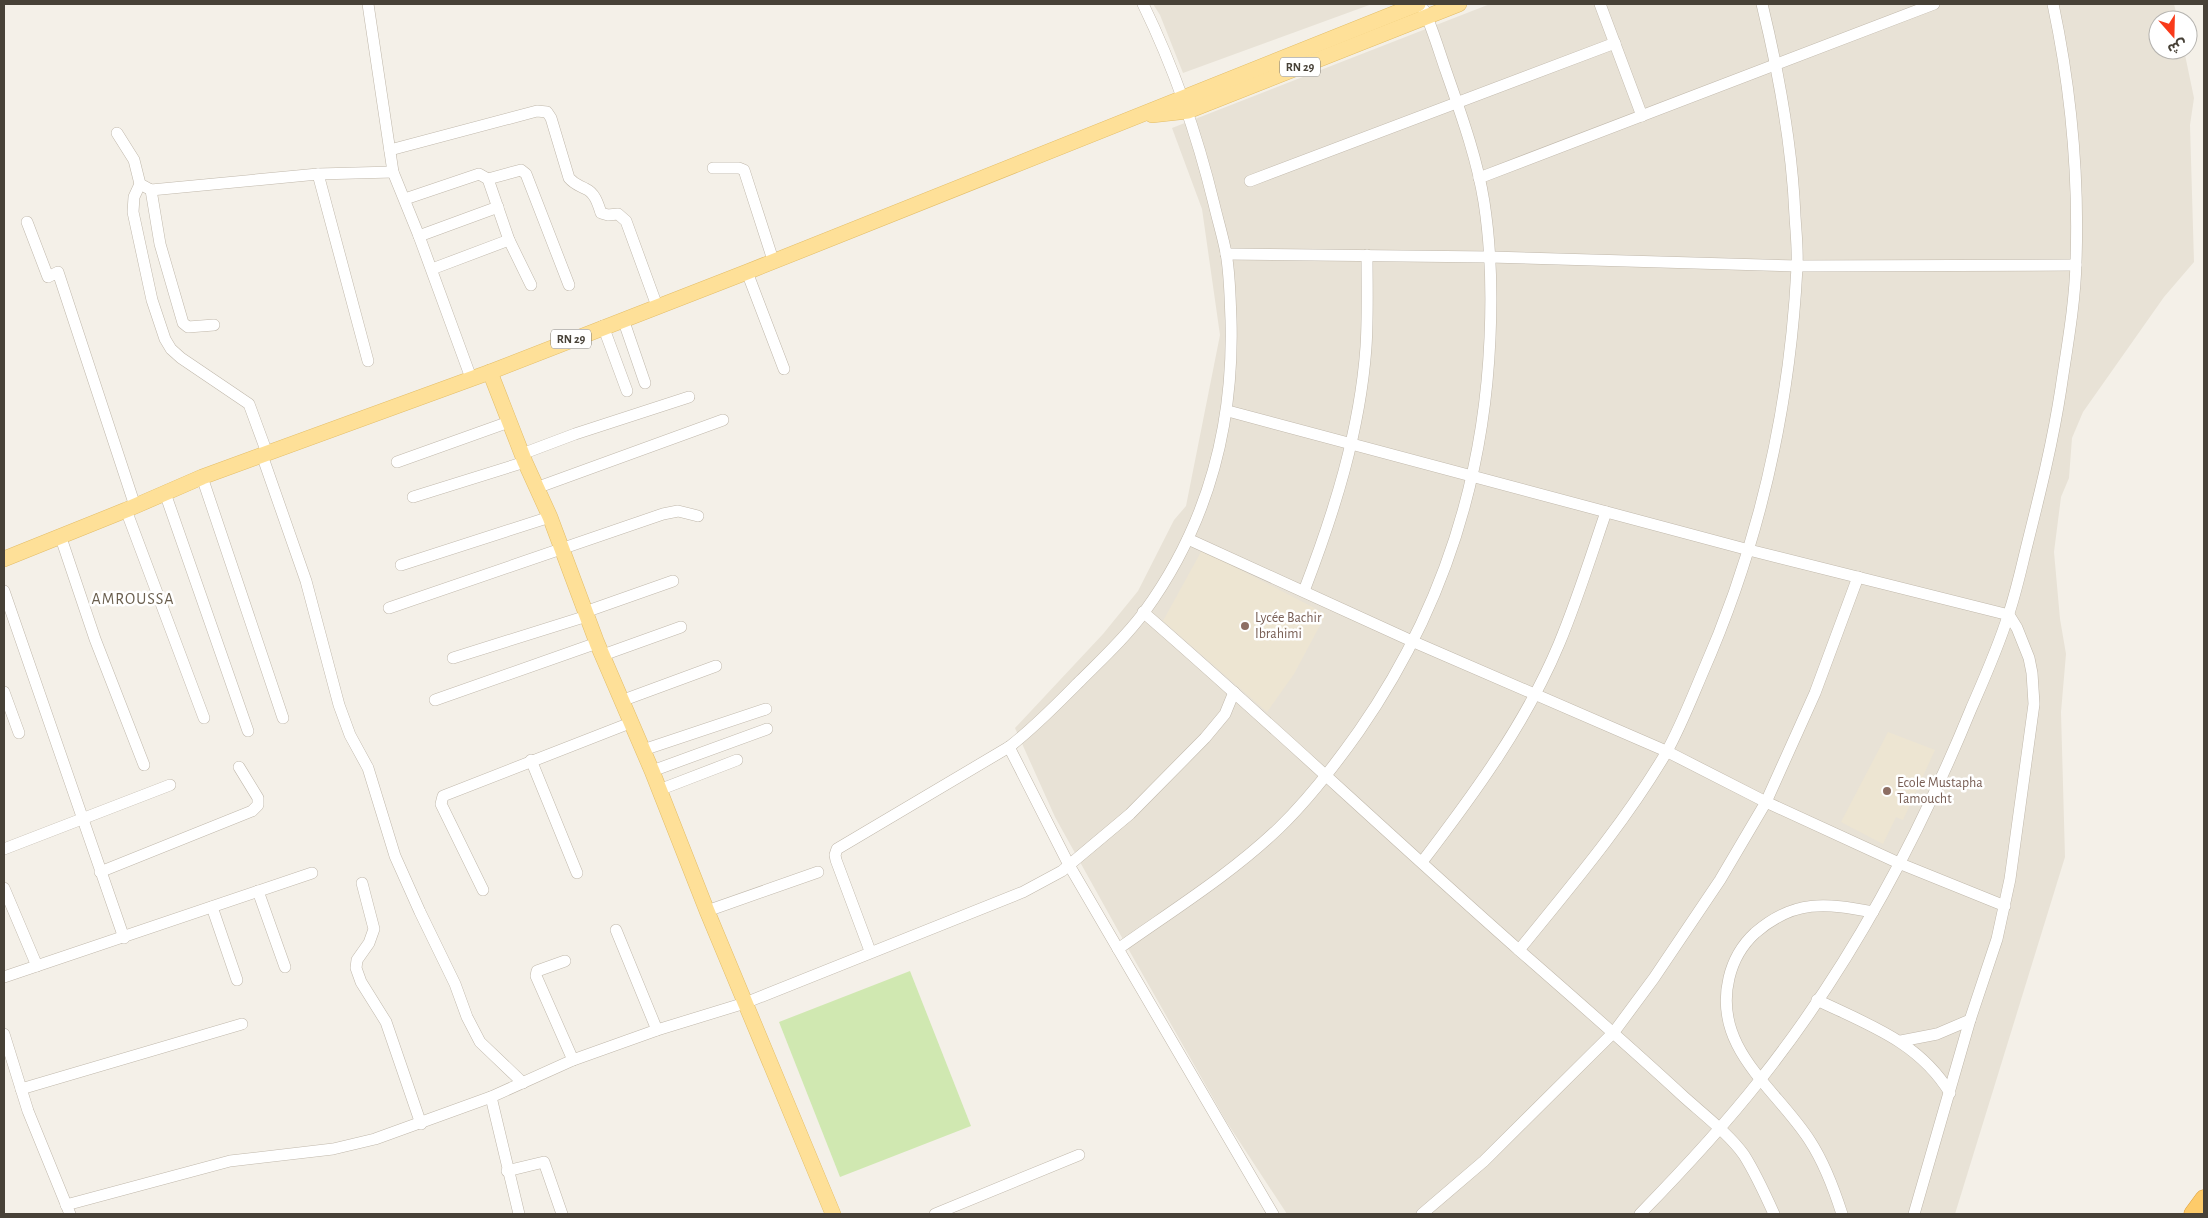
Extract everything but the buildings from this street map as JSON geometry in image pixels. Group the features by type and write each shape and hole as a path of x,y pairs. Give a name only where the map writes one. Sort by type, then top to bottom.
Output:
{"highway":[{"path":"2193,1214 2204,1199"}],"main road":[{"name":"RN 29","path":"4,559 202,477 490,372 603,326 747,272 773,260 1138,117 1183,96 1422,8 1459,4"},
{"name":"RN 29","path":"1138,117 1188,111 1422,8"},
{"path":"490,372 523,458 550,517 621,701 660,790 707,911 833,1214"}],"street":[{"path":"368,4 393,172 432,269 472,378"},
{"path":"870,951 835,858 837,849 1010,747 1028,733 1119,642 1143,612 1188,539 1207,493 1228,411 1232,344 1226,254 1201,151 1188,111 1143,4"},
{"path":"1600,4 1642,116"},
{"path":"1519,950 1591,862 1631,807 1666,751 1713,650 1749,550 1768,483 1780,426 1787,374 1797,266 1789,144 1777,63 1762,4"},
{"path":"1479,178 1934,4"},
{"path":"1640,1214 1719,1129 1761,1079 1817,1000 1873,912 1901,864 1958,741 2009,615 2044,480 2057,415 2076,264 2074,138 2069,87 2052,4"},
{"path":"1118,949 1235,867 1280,826 1326,776 1376,706 1414,642 1450,554 1472,476 1485,397 1491,306 1490,257 1479,178 1457,104 1422,8"},
{"path":"1250,181 1615,43"},
{"path":"390,150 537,111 547,112 551,118 569,178 574,184 587,189 593,195 601,212 608,215 618,214 626,221 657,306"},
{"path":"117,133 134,160 140,184 134,197 133,212 152,300 165,339 171,349 181,358 249,404 306,581 339,705 350,735 368,768 395,856 480,1042 523,1083"},
{"path":"713,168 738,168 744,170 773,260"},
{"path":"405,199 479,174 488,178 521,170 526,174 569,285"},
{"path":"140,184 151,190 318,174 393,172"},
{"path":"318,174 368,361"},
{"path":"488,178 509,240 531,285"},
{"path":"151,190 160,244 183,323 188,327 214,325"},
{"path":"419,236 498,208"},
{"path":"27,222 48,277 58,272 131,508 204,718"},
{"path":"432,269 509,240"},
{"path":"1226,254 1490,257 1797,266 2076,264"},
{"path":"1304,591 1321,546 1351,444 1366,347 1367,255"},
{"path":"747,272 784,370"},
{"path":"623,319 645,384"},
{"path":"603,326 626,391"},
{"path":"413,497 523,458 575,434 689,397"},
{"path":"1228,411 1749,550 2009,615 2017,628 2029,658 2034,704 2005,906 1997,939 1970,1020 1914,1214"},
{"path":"536,488 722,420"},
{"path":"397,462 509,422"},
{"path":"202,477 283,718"},
{"path":"166,493 248,731"},
{"path":"389,608 663,514 678,511 698,516"},
{"path":"1422,862 1478,788 1534,694 1559,644 1606,512"},
{"path":"401,565 550,517"},
{"path":"60,536 95,639 144,766"},
{"path":"1188,539 1414,642 1666,751 1766,802 1901,864 2005,906"},
{"path":"1422,1214 1484,1160 1614,1032 1654,978 1720,880 1766,802 1815,692 1858,577"},
{"path":"453,658 586,614 674,581"},
{"path":"4,592 124,938"},
{"path":"1143,612 1519,950 1614,1032 1719,1129 1743,1153 1774,1214"},
{"path":"435,700 600,649 681,627"},
{"path":"621,701 716,666"},
{"path":"4,692 19,733"},
{"path":"4,1034 21,1089 68,1210 230,1161 333,1149 376,1139 490,1097 573,1060 657,1030 745,1002 1023,892 1069,865 1130,814 1174,772 1225,714 1234,692"},
{"path":"643,750 766,709"},
{"path":"483,890 441,804 442,796 630,723"},
{"path":"652,771 767,729"},
{"path":"1010,747 1069,865 1273,1214"},
{"path":"531,760 578,872"},
{"path":"660,790 736,760"},
{"path":"100,872 252,811 258,805 258,798 239,767"},
{"path":"4,849 170,785"},
{"path":"707,911 818,872"},
{"path":"4,978 312,873"},
{"path":"362,883 374,928 368,943 356,960 356,968 361,982 386,1022 421,1124"},
{"path":"4,888 37,966"},
{"path":"258,891 285,967"},
{"path":"1842,1214 1823,1163 1809,1140 1740,1052 1730,1030 1726,989 1730,971 1738,954 1750,938 1778,916 1795,909 1814,905 1833,905 1873,912"},
{"path":"212,907 237,980"},
{"path":"616,930 657,1030"},
{"path":"566,961 542,968 537,971 536,976 573,1060"},
{"path":"1817,1000 1902,1042 1929,1065 1950,1094"},
{"path":"1902,1042 1937,1034 1970,1020"},
{"path":"21,1089 242,1024"},
{"path":"490,1097 519,1214"},
{"path":"935,1214 1079,1155"},
{"path":"507,1171 544,1162 562,1214"}],"shaded area":[{"path":"1153,4 1372,4 1183,73 1160,15"},
{"path":"1490,4 2174,4 2176,10 2148,10 2148,60 2186,60 2194,98 2190,125 2194,262 2164,297 2083,412 2072,438 2069,478 2061,497 2054,552 2060,619 2066,654 2061,712 2065,857 1955,1214 1287,1214 1226,1121 1130,952 1055,817 1015,728 1103,634 1138,591 1174,520 1186,506 1220,335 1202,209 1172,128"},
{"name":"Lycée Bachir Ibrahimi","path":"1202,550 1326,614 1294,674 1267,712 1163,621"},
{"name":"Ecole Mustapha Tamoucht","path":"1888,732 1935,750 1903,820 1896,817 1883,844 1841,822"}],"green space":[{"path":"910,971 971,1126 840,1177 779,1022"}],"place":[{"name":"Lycée Bachir Ibrahimi","path":"1245,626"},
{"name":"Ecole Mustapha Tamoucht","path":"1887,791"}],"district":[{"name":"AMROUSSA","path":"133,599"}]}
